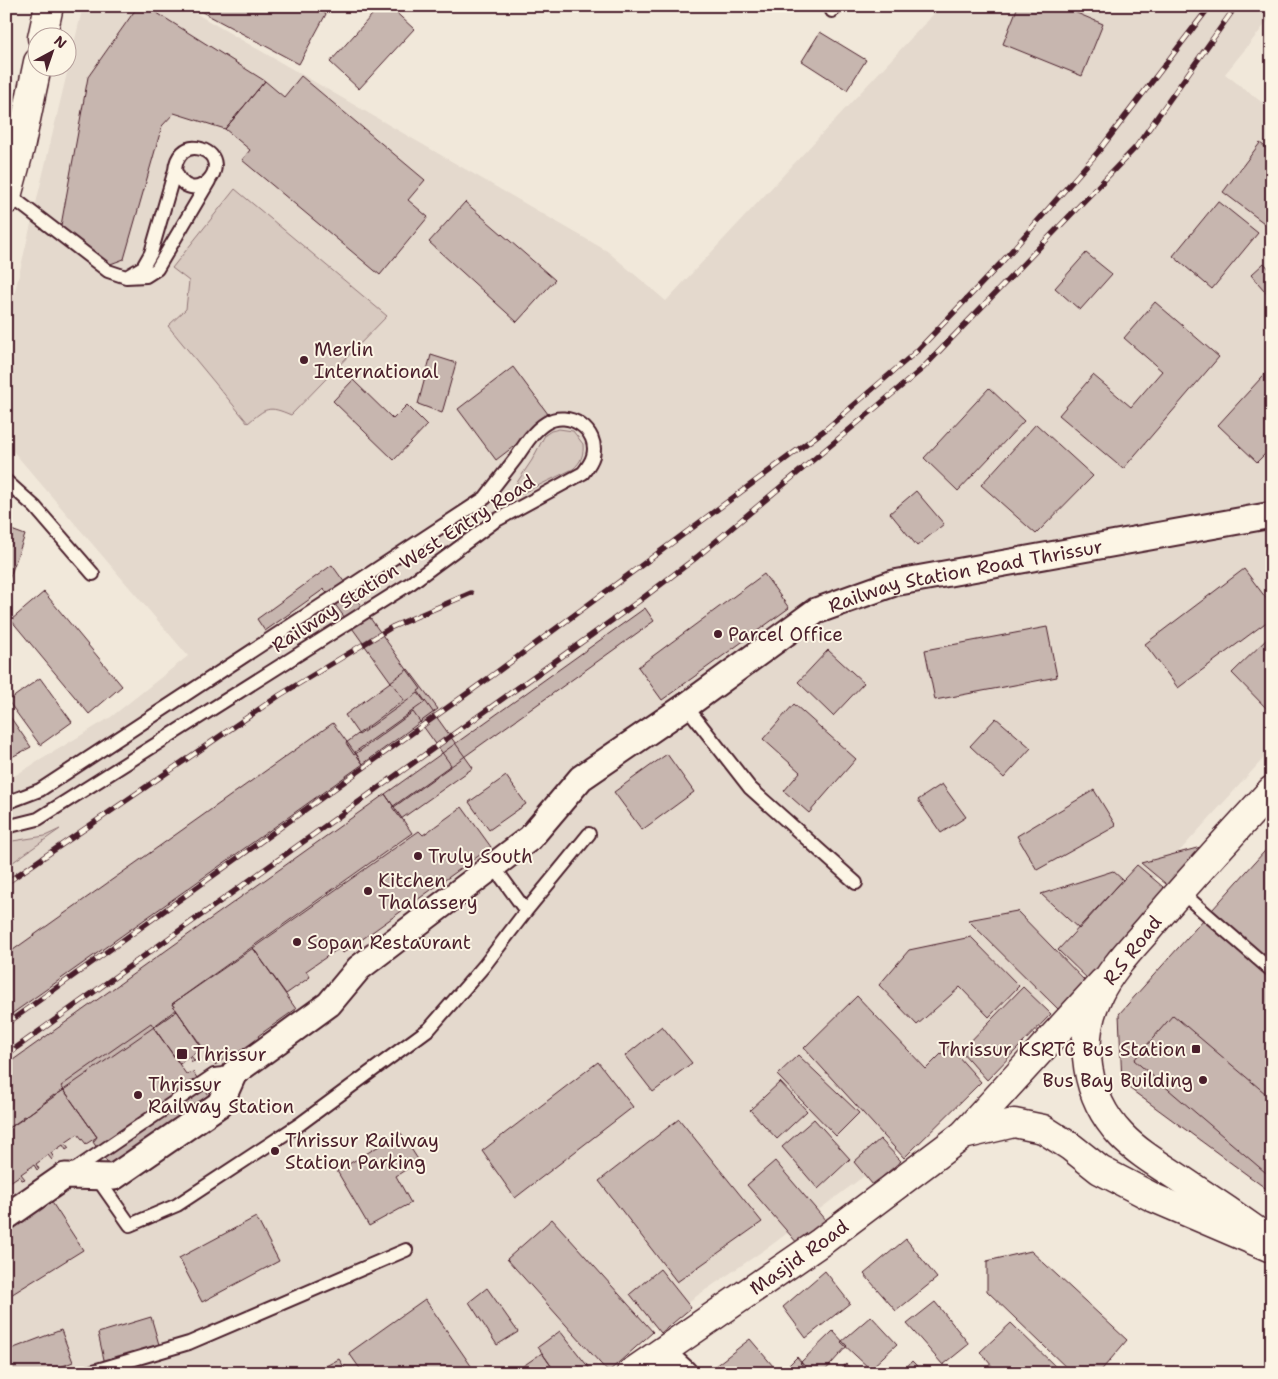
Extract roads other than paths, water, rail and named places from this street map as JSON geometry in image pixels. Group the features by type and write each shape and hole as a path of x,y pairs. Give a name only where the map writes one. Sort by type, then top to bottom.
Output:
{"street":[{"path":"44,28 49,6"},
{"path":"7,197 20,148 35,78"},
{"name":"Railway Station Road Thrissur","path":"65,1176 114,1177 220,1104 234,1073 329,1004 360,968 530,838 581,778 686,706 816,611 894,583 1272,514"},
{"name":"R.S Road","path":"1272,790 1180,891 1109,976 1098,995 1091,1014 1087,1034 1086,1055 1089,1076 1094,1092 1110,1122 1121,1135 1140,1151 1272,1242"},
{"path":"962,1135 1109,976"},
{"path":"962,1135 1014,1123 1043,1130 1071,1147 1100,1170 1154,1198 1272,1249"},
{"name":"Masjid Road","path":"631,1373 821,1242 962,1135"},
{"path":"6,1217 65,1176"},
{"path":"661,1352 684,1373"}],"lane":[{"path":"7,197 108,271 126,277 146,276 157,269 214,174 212,157 205,151 196,148 188,149 180,154 176,161 151,253 143,267 126,277"},
{"path":"175,170 178,178 185,184 193,187 202,186 209,181"},
{"name":"Railway Station West Entry Road","path":"6,803 40,790 485,498 526,444 546,423 555,419 565,418 576,421 591,435 593,456 590,465 583,473 495,521 411,583 38,818 6,827"},
{"path":"6,481 35,507 93,574"},
{"path":"686,706 750,788 856,882"},
{"path":"97,1178 130,1225 177,1205 300,1124 430,1028 484,966 589,834"},
{"path":"494,867 526,911"},
{"path":"1180,891 1272,971"},
{"path":"65,1176 214,1075 234,1073"},
{"path":"87,1373 190,1343 406,1250"}],"railway":[{"path":"6,1024 493,675 826,429 917,351 1001,263 1098,152 1210,6"},
{"path":"6,1055 639,601 697,557 922,369 1136,147 1236,6"},
{"path":"6,883 280,695 392,627 471,593"}],"place":[{"name":"Merlin International","path":"304,360"},
{"name":"Parcel Office","path":"718,634"},
{"name":"Truly South","path":"418,856"},
{"name":"Kitchen Thalassery","path":"368,891"},
{"name":"Sopan Restaurant","path":"297,942"},
{"name":"Thrissur KSRTC Bus Station","path":"1196,1049"},
{"name":"Thrissur","path":"182,1054"},
{"name":"Bus Bay Building","path":"1203,1080"},
{"name":"Thrissur Railway Station","path":"138,1095"},
{"name":"Thrissur Railway Station Parking","path":"275,1151"}]}
